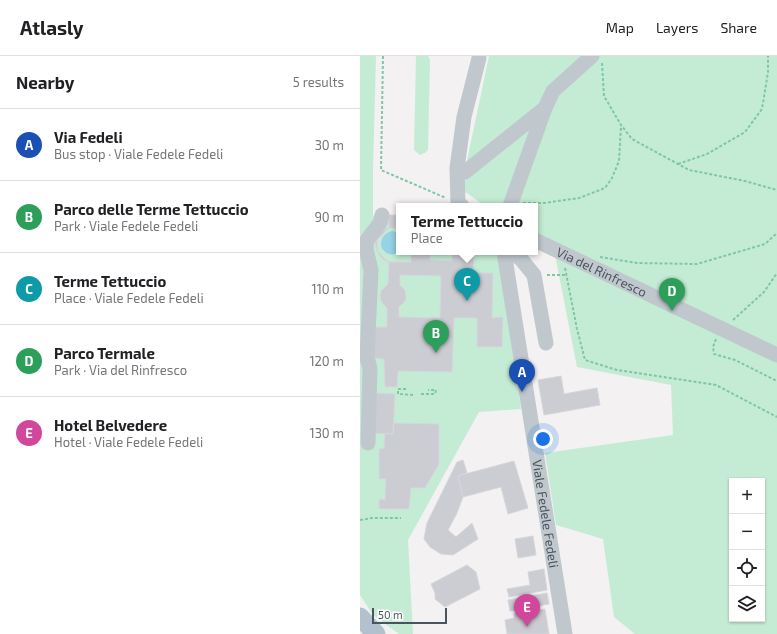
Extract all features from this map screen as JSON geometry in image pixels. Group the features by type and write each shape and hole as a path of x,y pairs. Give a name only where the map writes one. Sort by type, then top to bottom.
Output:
{"main road":[{"path":"360,617 376,634"}],"street":[{"path":"460,203 456,168 464,117 478,58"},
{"path":"511,203 545,108 554,91 597,59"},
{"path":"465,172 545,108"},
{"path":"368,443 370,368 367,358 371,270 366,249 367,240 380,223 382,215"},
{"name":"Via del Rinfresco","path":"538,241 777,355"},
{"name":"Viale Fedele Fedeli","path":"504,255 565,634"},
{"path":"515,255 534,275 546,343"}],"path":[{"path":"383,56 381,170 455,203"},
{"path":"678,164 707,154 745,132 762,109 768,72 768,56"},
{"path":"597,59 604,96 621,125 632,139 689,170 745,180 777,190"},
{"path":"538,203 579,198 605,188 612,178 620,161 621,125"},
{"path":"599,257 636,263 697,264 765,244 777,233"},
{"path":"562,253 577,329 585,360 617,370 716,385 777,417"},
{"path":"777,273 764,292 733,320 721,328 713,347 714,354 735,360 777,381"},
{"path":"534,275 566,275"},
{"path":"406,390 398,390 398,394 414,395"},
{"path":"421,394 435,394 436,390 428,390"},
{"path":"360,520 372,518 401,518"}],"green space":[{"path":"360,56 376,56 373,216 396,216 396,255 498,255 521,409 479,412 408,540 413,634 399,634 373,615 360,595"},
{"path":"416,56 428,56 430,60 428,150 420,155 414,150"},
{"path":"489,56 777,56 777,634 635,634 614,617 603,539 556,525 545,453 673,435 671,385 577,367 555,255 538,233 538,203 481,203 461,189"}],"water":[{"path":"392,231 396,232 396,254 386,253 382,249 382,240 387,233"}],"building":[{"path":"388,215 396,215 396,228 389,228 378,239 377,243 378,251 387,261 411,262 411,255 430,255 430,260 452,261 452,255 474,255 473,273 493,273 492,318 503,317 502,347 477,347 477,318 454,318 452,372 398,371 397,387 385,387 384,359 371,358 371,327 387,327 387,308 381,301 380,296 381,291 388,284 389,263 380,256 377,251 375,243 382,232 389,227","holes":["400,275 441,276 440,318 399,317 399,307 406,298 405,290 400,285"]},
{"path":"561,376 564,394 597,388 600,405 544,415 538,380"},
{"path":"373,393 395,394 393,434 372,433"},
{"path":"394,423 439,424 439,464 425,488 411,488 409,509 379,509 379,499 385,500 386,479 379,479 379,449 384,448 385,433 393,434"},
{"path":"463,460 467,473 458,476 463,497 448,530 456,537 472,523 478,539 453,555 441,554 430,547 424,539 427,523 457,462"},
{"path":"514,461 528,508 508,514 501,487 463,497 458,476"},
{"path":"533,536 536,555 518,558 515,539"},
{"path":"467,565 476,572 480,589 445,607 435,599 435,593 431,584"},
{"path":"544,569 547,590 509,597 507,589 530,585 528,572"},
{"path":"547,593 549,604 510,611 508,600"},
{"path":"545,609 549,634 507,634 505,620 514,618 514,614"}],"place":[{"name":"Terme Tettuccio","path":"467,301"},
{"name":"Parco Termale","path":"672,311"},
{"name":"Parco delle Terme Tettuccio","path":"436,353"},
{"name":"Via Fedeli","path":"522,392"},
{"name":"Hotel Belvedere","path":"527,627"}]}
